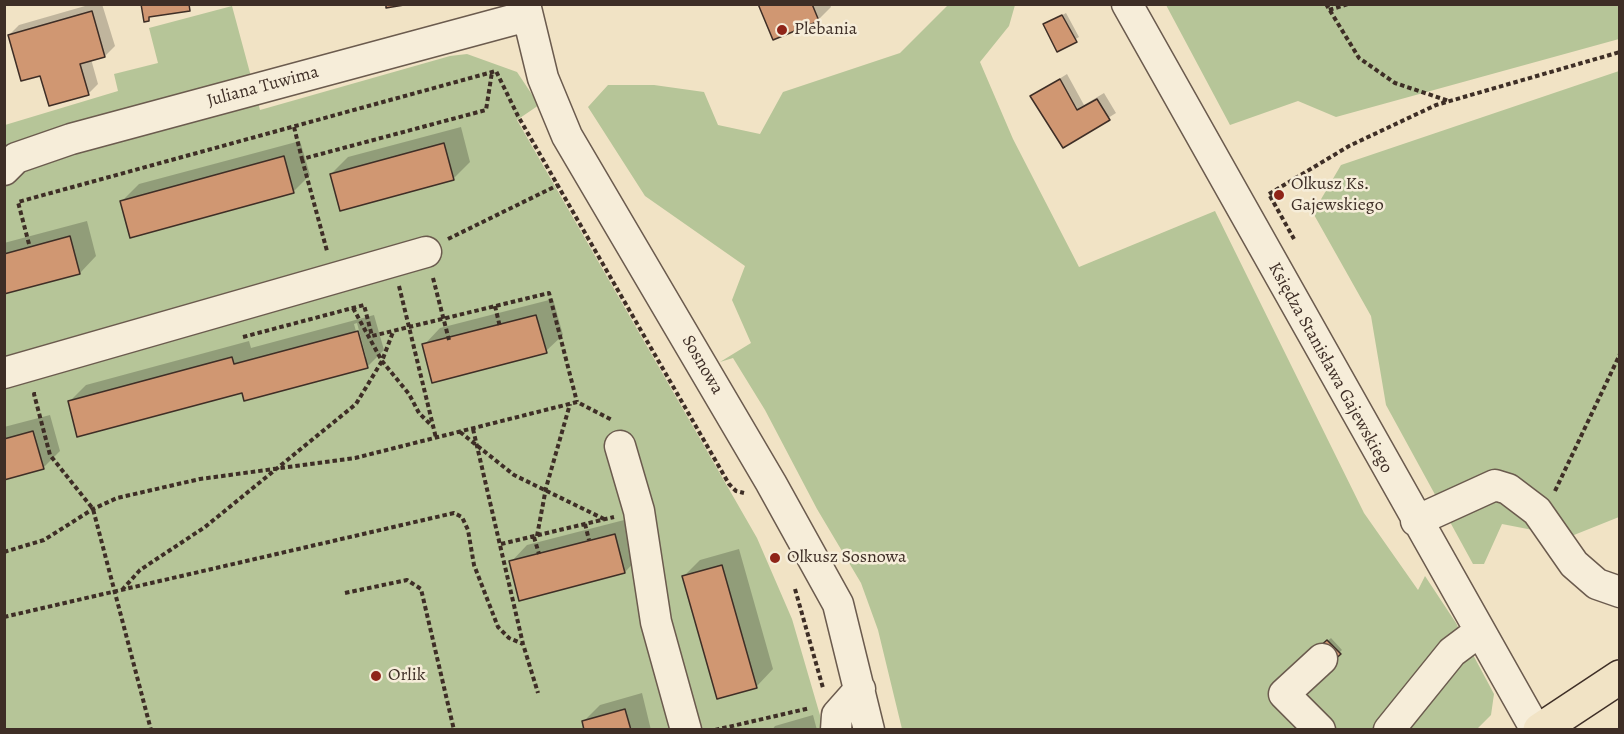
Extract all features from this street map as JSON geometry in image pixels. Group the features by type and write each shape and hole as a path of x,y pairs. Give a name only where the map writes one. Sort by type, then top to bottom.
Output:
{"main road":[{"path":"1538,729 1620,677"}],"street":[{"name":"Księdza Stanisława Gajewskiego","path":"1127,4 1416,521 1538,729"},
{"name":"Juliana Tuwima","path":"4,170 16,158 71,139 526,10"},
{"name":"Sosnowa","path":"526,10 543,78 567,136 765,473 838,604 869,729"},
{"path":"4,373 426,252"},
{"path":"620,446 639,511 656,622 686,729"},
{"path":"1416,521 1495,484 1508,489 1537,511 1574,564 1597,584 1620,592"},
{"path":"1389,729 1452,652 1480,631"},
{"path":"1320,729 1284,694 1322,660"},
{"path":"836,729 837,715 860,689"}],"path":[{"path":"1326,4 1359,58 1395,83 1449,101"},
{"path":"1329,10 1348,4"},
{"path":"1269,194 1349,146 1449,101 1620,52"},
{"path":"29,244 18,202 496,71 558,185 729,484 736,491 752,495"},
{"path":"302,159 486,110 492,72"},
{"path":"294,127 334,279"},
{"path":"449,340 426,252 439,243 558,185"},
{"path":"397,277 436,438"},
{"path":"232,339 364,305 372,336 549,293 577,402"},
{"path":"495,306 500,327"},
{"path":"353,308 382,361 409,394 418,413 433,426"},
{"path":"122,590 140,570 205,527 356,404 382,361 393,331"},
{"path":"1537,511 1552,499 1620,354"},
{"path":"45,391 34,394 50,455 93,509 151,729"},
{"path":"4,552 44,540 93,509 117,498 200,479 356,458 577,402 613,420 620,446"},
{"path":"539,554 535,537 546,488 570,404"},
{"path":"473,429 523,644 538,693"},
{"path":"460,432 514,475 546,488 604,519"},
{"path":"501,544 639,511"},
{"path":"4,617 454,513 462,517 468,530 474,565 498,627 509,638 523,644"},
{"path":"585,524 589,540"},
{"path":"345,593 407,580 421,589 454,729"},
{"path":"794,584 826,698"},
{"path":"715,729 817,705"}],"green space":[{"path":"948,5 1015,5 1009,26 980,62 1013,139 1079,267 1215,211 1364,513 1418,590 1425,576 1456,623 1494,694 1491,715 1476,730 902,729 878,630 861,583 817,509 765,410 733,358 720,362 751,343 732,300 745,266 645,196 588,107 608,85 654,85 704,92 718,125 760,134 783,92 900,53"},
{"path":"1166,5 1619,5 1619,39 1336,117 1298,101 1230,125"},
{"path":"232,6 260,110 450,56 467,54 517,72 539,105 517,120 757,538 792,619 824,729 5,730 5,125 118,91 114,74 158,63 149,28"},
{"path":"1619,71 1619,517 1569,537 1502,524 1484,564 1473,564 1386,405 1371,316 1313,213 1341,165"}],"building":[{"path":"141,4 189,4 190,11 149,17 149,21 144,22"},
{"path":"386,4 410,4 386,8"},
{"name":"Plebania","path":"758,4 812,4 819,21 773,40"},
{"path":"92,11 105,57 80,64 89,95 49,106 40,76 21,81 8,35"},
{"path":"1062,15 1077,42 1057,52 1043,24"},
{"path":"1060,79 1077,110 1097,99 1110,120 1063,148 1030,96"},
{"path":"444,143 454,180 340,211 330,174"},
{"path":"284,156 294,193 130,238 120,201"},
{"path":"70,236 80,274 4,294 4,254"},
{"path":"536,315 547,353 432,383 422,344"},
{"path":"358,331 368,368 244,401 242,393 77,437 68,401 232,357 234,364"},
{"path":"33,431 44,469 4,480 4,439"},
{"path":"615,534 625,573 519,601 509,561"},
{"path":"722,565 757,688 717,699 682,576"},
{"path":"1327,640 1341,654 1332,662 1319,647"},
{"path":"625,709 631,730 584,730 582,721"}],"place":[{"name":"Plebania","path":"782,30"},
{"name":"Olkusz Ks. Gajewskiego","path":"1279,195"},
{"name":"Olkusz Sosnowa","path":"775,558"},
{"name":"Orlik","path":"376,676"}]}
